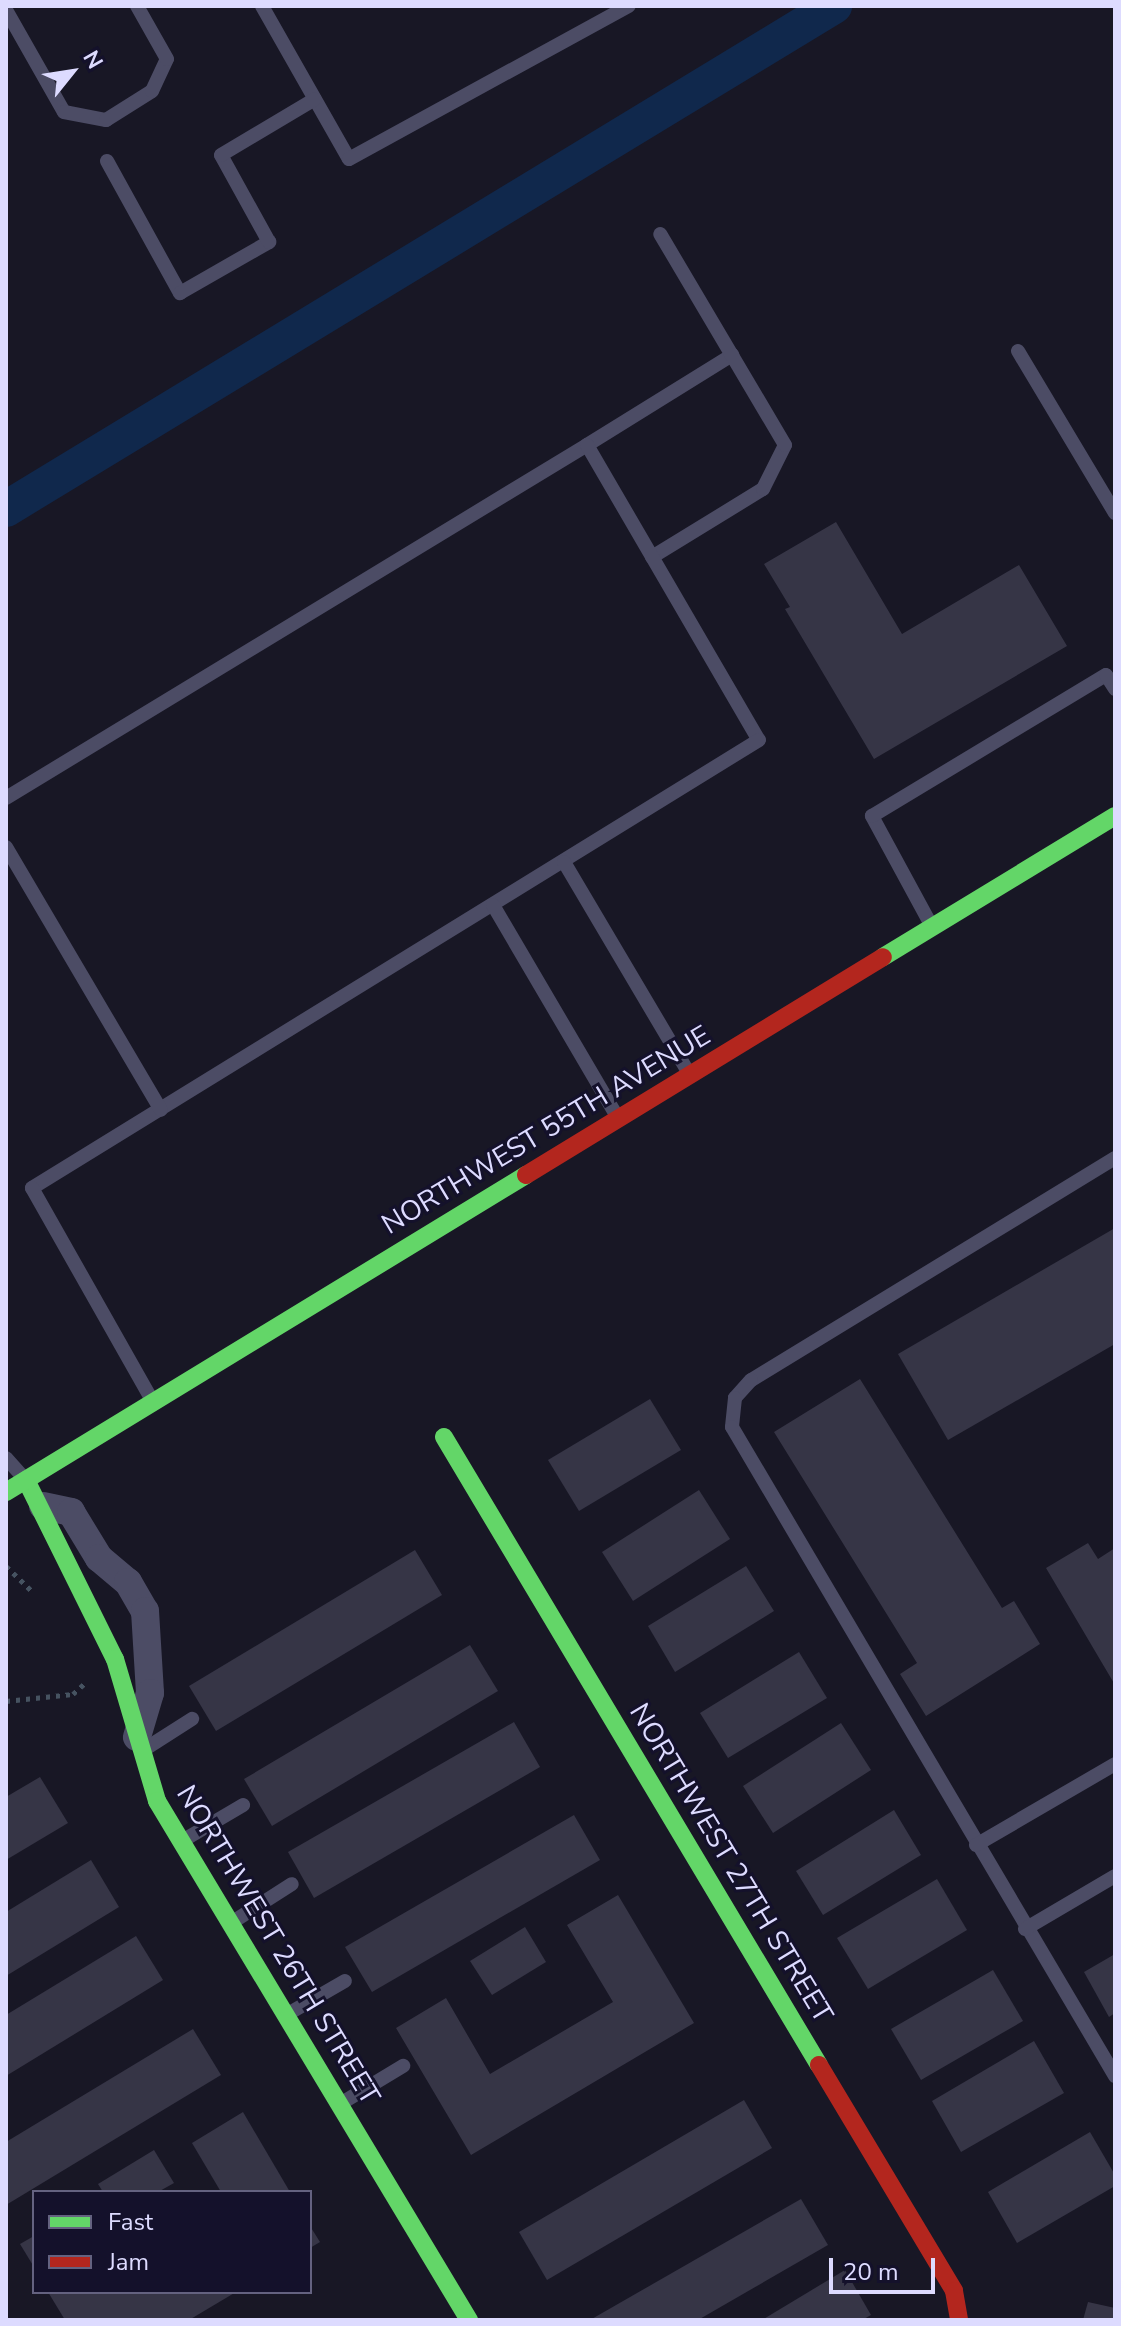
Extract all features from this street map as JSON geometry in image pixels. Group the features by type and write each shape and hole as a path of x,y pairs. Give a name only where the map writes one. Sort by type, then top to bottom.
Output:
{"street":[{"name":"NORTHWEST 55TH AVENUE","path":"6,1492 1115,816"},
{"name":"NORTHWEST 27TH STREET","path":"444,1437 954,2291 959,2320"},
{"name":"NORTHWEST 26TH STREET","path":"26,1480 43,1506 44,1525 115,1659 157,1801 469,2320"},
{"path":"43,1506 71,1512 99,1558 128,1582 145,1611 150,1693 139,1744"}],"lane":[{"path":"6,10 64,112 106,120 152,91 167,59 137,6"},
{"path":"262,6 349,159 629,6"},
{"path":"107,161 180,293 269,242 221,155 315,99"},
{"path":"652,557 763,489 785,445 660,234"},
{"path":"1018,351 1115,513"},
{"path":"6,798 732,355"},
{"path":"153,1402 32,1188 759,740 587,445"},
{"path":"932,927 872,816 1106,675 1115,689"},
{"path":"6,847 161,1110"},
{"path":"564,862 690,1075"},
{"path":"493,905 618,1119"},
{"path":"1115,1158 751,1380 735,1398 732,1427 1025,1929 1115,2076"},
{"name":"NORTHWEST 26TH STREET","path":"6,1458 26,1480"},
{"path":"139,1744 192,1719"},
{"path":"976,1845 1115,1764"},
{"path":"181,1841 243,1805"},
{"path":"1025,1929 1115,1876"},
{"path":"231,1923 292,1884"},
{"path":"286,2016 345,1981"},
{"path":"340,2105 403,2066"}],"path":[{"path":"6,1566 36,1597"},
{"path":"6,1701 73,1694 83,1685 85,1675"}],"building":[{"path":"836,522 902,634 1019,565 1067,646 874,759 785,609 790,607 764,564"},
{"path":"1115,1228 1115,1344 948,1440 898,1354"},
{"path":"860,1379 1002,1608 1014,1601 1040,1644 926,1716 900,1674 917,1663 774,1432"},
{"path":"650,1399 681,1450 579,1511 548,1460"},
{"path":"699,1490 730,1539 633,1601 602,1552"},
{"path":"1088,1543 1098,1559 1115,1548 1115,1685 1046,1568"},
{"path":"415,1550 442,1595 216,1731 189,1686"},
{"path":"746,1566 774,1611 675,1672 648,1626"},
{"path":"470,1645 498,1691 272,1826 244,1779"},
{"path":"799,1652 827,1698 728,1758 700,1713"},
{"path":"514,1722 540,1767 314,1898 288,1852"},
{"path":"841,1723 871,1770 773,1833 743,1786"},
{"path":"40,1777 68,1823 6,1860 6,1797"},
{"path":"894,1810 921,1855 823,1915 796,1871"},
{"path":"574,1815 600,1860 372,1992 345,1947"},
{"path":"91,1860 119,1907 6,1976 6,1912"},
{"path":"937,1879 967,1930 868,1989 837,1938"},
{"path":"618,1895 694,2023 471,2155 396,2028 446,1998 490,2074 613,2002 567,1925"},
{"path":"525,1927 546,1962 492,1995 470,1961"},
{"path":"136,1936 163,1980 6,2076 6,2015"},
{"path":"1115,1954 1115,2013 1109,2017 1084,1972"},
{"path":"993,1970 1023,2021 921,2080 891,2029"},
{"path":"193,2029 221,2075 6,2205 6,2142"},
{"path":"1034,2041 1064,2093 961,2152 932,2101"},
{"path":"744,2100 772,2148 547,2280 519,2232"},
{"path":"243,2112 289,2190 220,2190 192,2143"},
{"path":"1090,2132 1115,2175 1115,2186 1017,2243 988,2192"},
{"path":"154,2150 174,2183 162,2190 102,2190 98,2184"},
{"path":"801,2199 828,2245 698,2320 590,2320"},
{"path":"312,2229 320,2242 312,2247"},
{"path":"32,2237 32,2264 20,2244"},
{"path":"845,2270 871,2315 862,2320 762,2320"},
{"path":"49,2294 233,2294 189,2320 65,2320"},
{"path":"1088,2302 1115,2308 1115,2320 1083,2320"}],"waterway":[{"path":"6,509 834,6"}],"traffic: fast":[{"path":"883,957 1115,816"},
{"path":"6,1492 526,1175"},
{"path":"444,1437 819,2065"},
{"path":"26,1480 115,1659 157,1801 469,2320"}],"traffic: jam":[{"path":"526,1175 883,957"},
{"path":"819,2065 954,2291 959,2320"}]}
